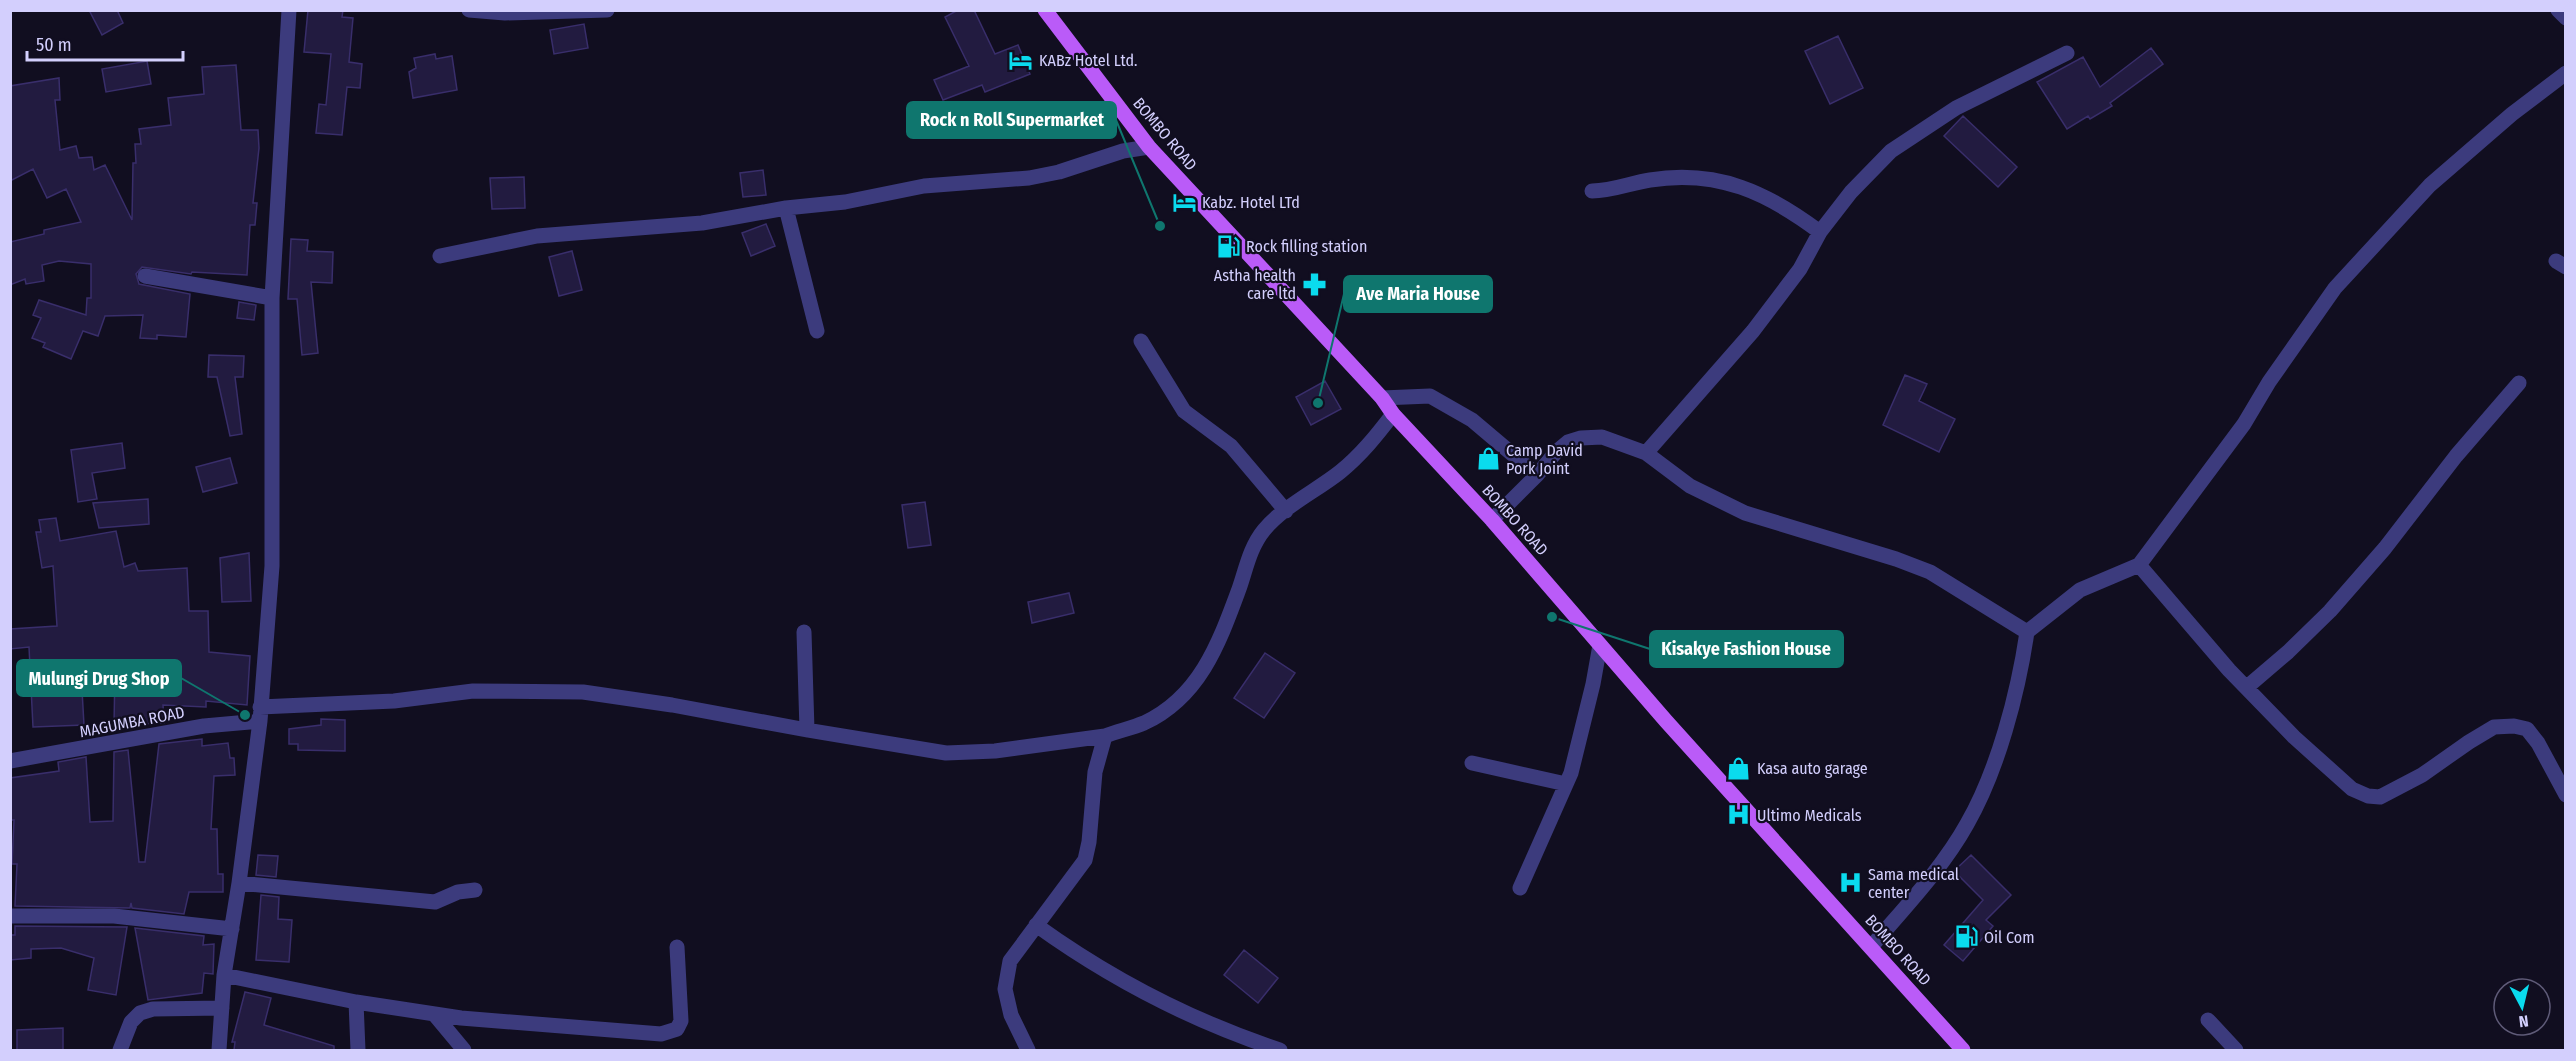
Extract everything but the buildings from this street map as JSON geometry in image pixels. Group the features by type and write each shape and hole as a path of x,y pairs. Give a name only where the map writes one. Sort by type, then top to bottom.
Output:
{"main road":[{"name":"BOMBO ROAD","path":"1045,10 1149,147 1492,520 1600,645 1963,1050"}],"street":[{"path":"219,1050 224,975 239,884 260,714 272,566 272,298 289,10"},
{"path":"469,10 535,12 607,10"},
{"path":"2558,10 2565,18"},
{"path":"1646,453 1753,331 1800,269 1820,232 1851,192 1891,151 1956,108 2067,53"},
{"path":"1871,947 1949,852 1967,823 2006,726 2022,671 2027,632 2080,590 2139,565 2244,424 2269,382 2335,288 2430,185 2512,114 2565,73"},
{"path":"440,256 537,236 691,224 786,208 845,202 924,186 1029,178 1059,172 1123,151 1149,147"},
{"path":"1592,191 1604,191 1652,179 1704,178 1761,194 1778,202 1820,232"},
{"path":"786,208 817,331"},
{"path":"145,276 272,298"},
{"path":"1141,341 1184,411 1231,446 1286,511"},
{"path":"2247,687 2288,652 2330,611 2385,548 2456,456 2519,383"},
{"path":"1382,398 1430,396 1473,420 1537,475"},
{"name":"MAGUMBA ROAD","path":"10,760 260,714 472,692 583,692 672,705 946,753 995,751 1105,736 1143,723 1170,708 1194,686 1220,636 1252,550 1265,530 1286,511 1342,471 1374,439 1393,414"},
{"path":"1492,520 1568,442 1581,438 1602,437 1646,453 1690,486 1745,513 1885,555 1930,572 2027,632"},
{"path":"2139,565 2229,670 2294,737 2352,789 2368,796 2380,797 2422,775 2494,727 2514,726 2527,729 2538,743 2565,795"},
{"path":"804,632 807,730"},
{"path":"1520,888 1571,774 1600,645"},
{"path":"1028,1050 1011,1015 1005,989 1010,961 1085,860 1089,842 1095,772 1105,736"},
{"path":"1472,763 1566,784"},
{"path":"239,884 435,902 458,892 475,890"},
{"path":"10,916 114,916 232,929"},
{"path":"1036,925 1136,990 1184,1013 1280,1050"},
{"path":"224,975 356,1002 434,1014 541,1026 661,1034 677,1029 681,1021 677,946"},
{"path":"356,1002 358,1050"},
{"path":"120,1050 131,1022 140,1013 153,1010 222,1008"},
{"path":"434,1014 464,1050"},
{"path":"2208,1020 2236,1050"}],"place":[{"name":"KABz Hotel Ltd.","path":"1021,60"},
{"name":"Kabz. Hotel LTd","path":"1184,202"},
{"name":"Rock n Roll Supermarket","path":"1160,226"},
{"name":"Rock filling station","path":"1228,246"},
{"name":"Astha health care ltd","path":"1314,284"},
{"name":"Ave Maria House","path":"1318,403"},
{"name":"Camp David Pork Joint","path":"1488,459"},
{"name":"Kisakye Fashion House","path":"1552,617"},
{"name":"Mulungi Drug Shop","path":"245,715"},
{"name":"Kasa auto garage","path":"1739,768"},
{"name":"Ultimo Medicals","path":"1739,815"},
{"name":"Sama medical center","path":"1850,883"},
{"name":"Oil Com","path":"1966,937"}]}
